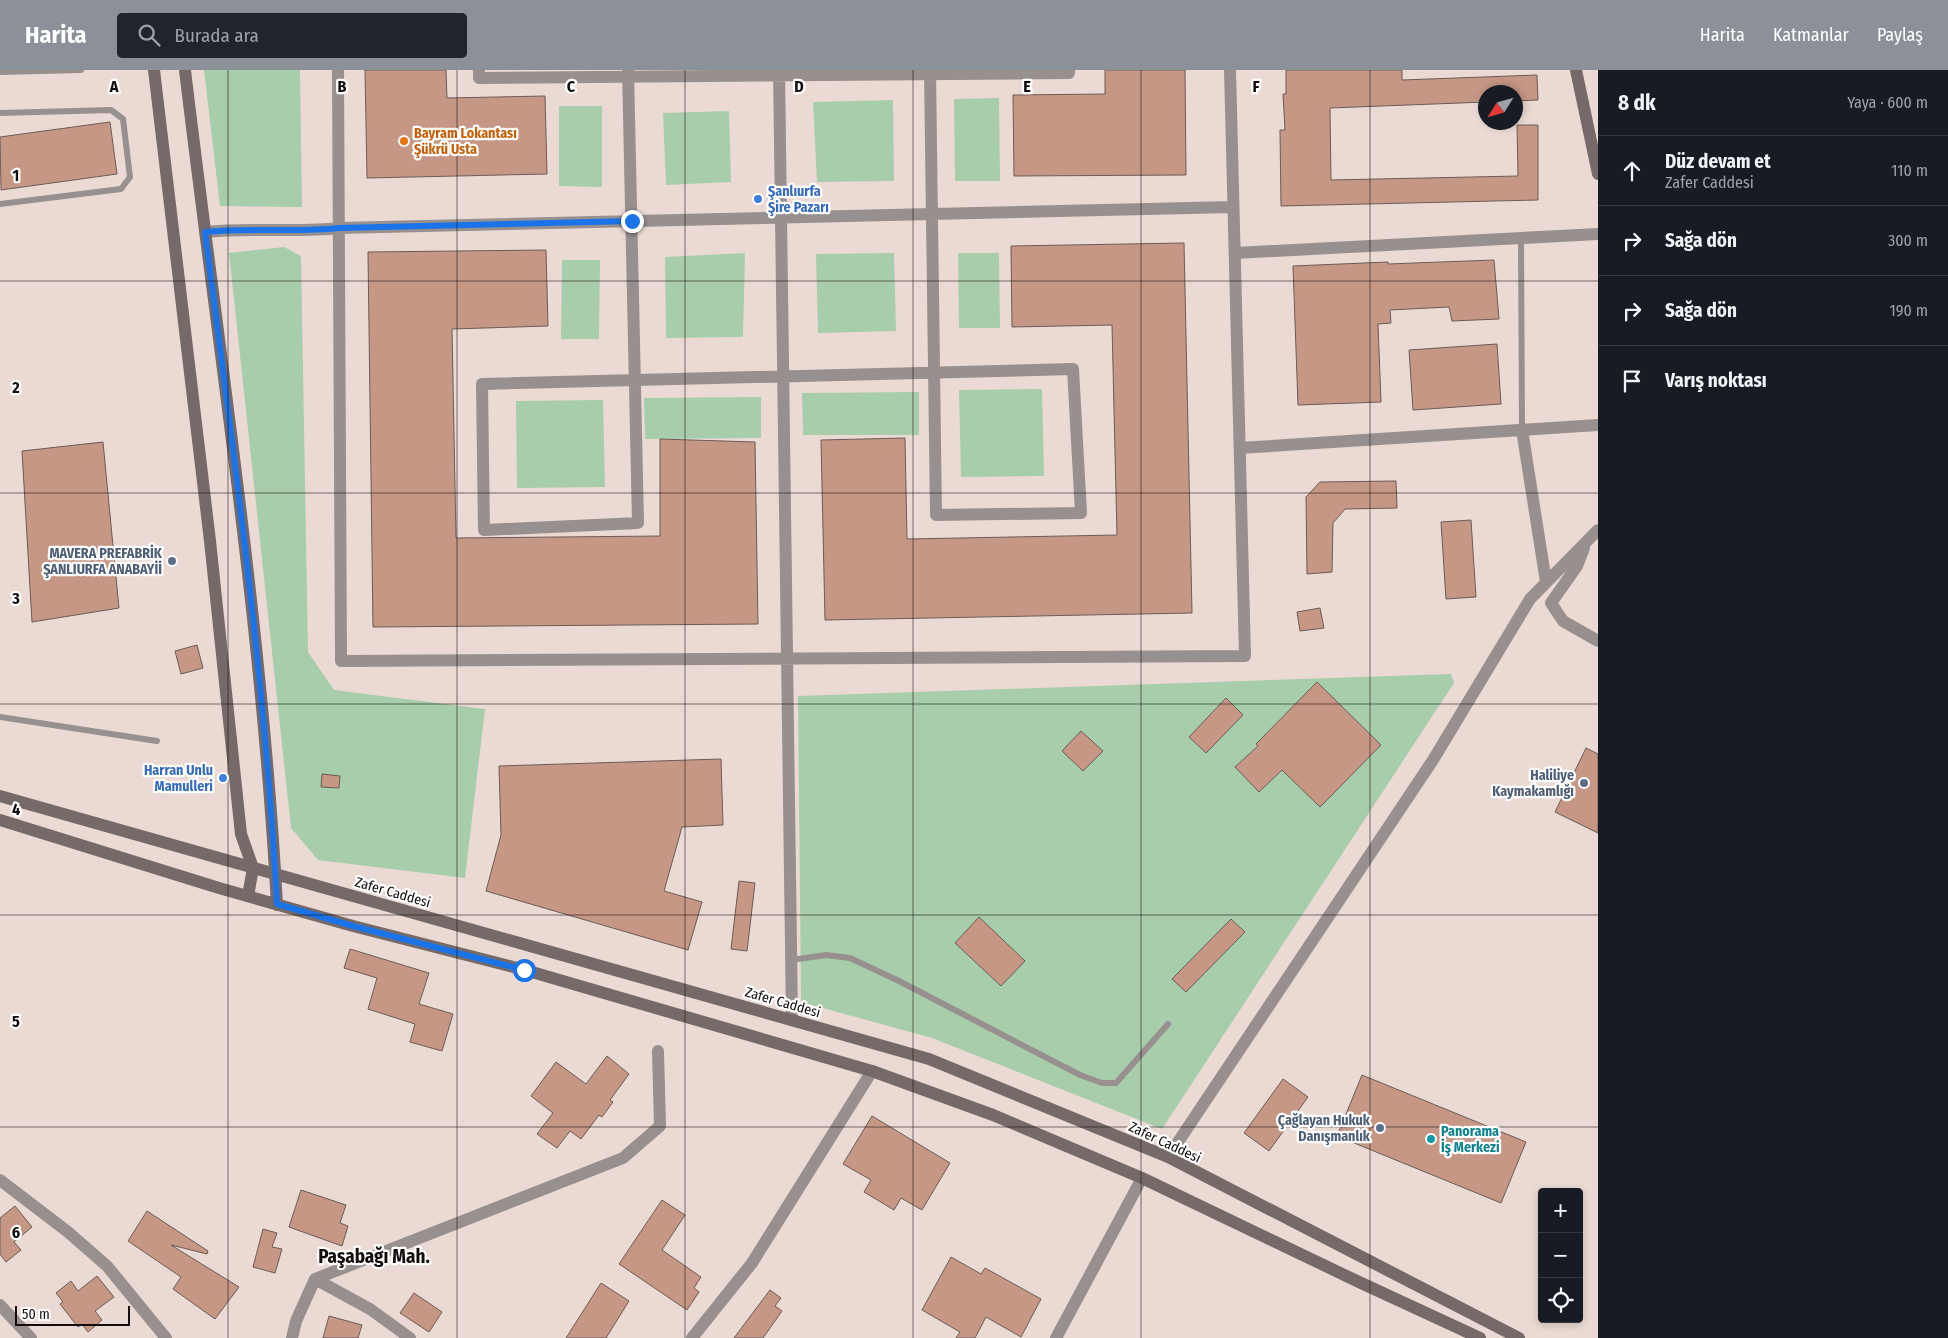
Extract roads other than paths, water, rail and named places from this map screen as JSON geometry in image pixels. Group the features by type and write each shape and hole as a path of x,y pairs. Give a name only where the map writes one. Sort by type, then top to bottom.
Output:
{"main road":[{"path":"154,70 210,541 241,834 253,868 248,896"},
{"path":"185,70 238,490 263,710 275,848 277,904"},
{"path":"1576,70 1598,174"},
{"name":"Zafer Caddesi","path":"0,796 929,1059 1168,1158 1519,1338"},
{"path":"0,820 248,896 353,926 524,970 872,1071 993,1115 1142,1178 1480,1338"}],"street":[{"path":"338,70 341,661 1245,656 1230,70"},
{"path":"479,70 480,78 628,73 1069,72 1069,70"},
{"path":"628,73 632,221 635,380 638,523 484,530 482,384 635,380 934,372 1073,369 1081,514 936,515 934,372 932,214 930,72"},
{"path":"779,73 792,1020"},
{"path":"205,232 234,228 317,230 1233,207"},
{"path":"1234,253 1598,234"},
{"path":"1240,448 1598,425"},
{"path":"1522,430 1546,582"},
{"path":"1168,1158 1432,760 1530,599 1598,530"},
{"path":"1585,544 1577,566 1551,602 1562,621 1598,640"},
{"path":"292,1338 296,1321 315,1279 623,1158 660,1126 658,1051"},
{"path":"692,1338 752,1263 872,1071"},
{"path":"1056,1338 1142,1178"},
{"path":"0,1180 68,1232 107,1266 166,1338"},
{"path":"315,1279 370,1309 410,1338"},
{"path":"0,1305 31,1338"}],"lane":[{"path":"0,72 82,70"},
{"path":"0,113 111,110 123,119 130,177 121,189 0,204"},
{"path":"1521,238 1522,430"},
{"path":"0,717 157,741"},
{"path":"791,960 826,955 850,958 899,981 1080,1075 1102,1083 1116,1083 1168,1024"}],"place":[{"name":"Bayram Lokantası Şükrü Usta","path":"404,141"},
{"name":"Şanlıurfa Şire Pazarı","path":"758,199"},
{"name":"MAVERA PREFABRİK ŞANLIURFA ANABAYİİ","path":"172,561"},
{"name":"Harran Unlu Mamulleri","path":"223,778"},
{"name":"Haliliye Kaymakamlığı","path":"1584,783"},
{"name":"Çağlayan Hukuk Danışmanlık","path":"1380,1128"},
{"name":"Panorama İş Merkezi","path":"1431,1139"}],"district":[{"name":"Paşabağı Mah.","path":"374,1256"}]}
